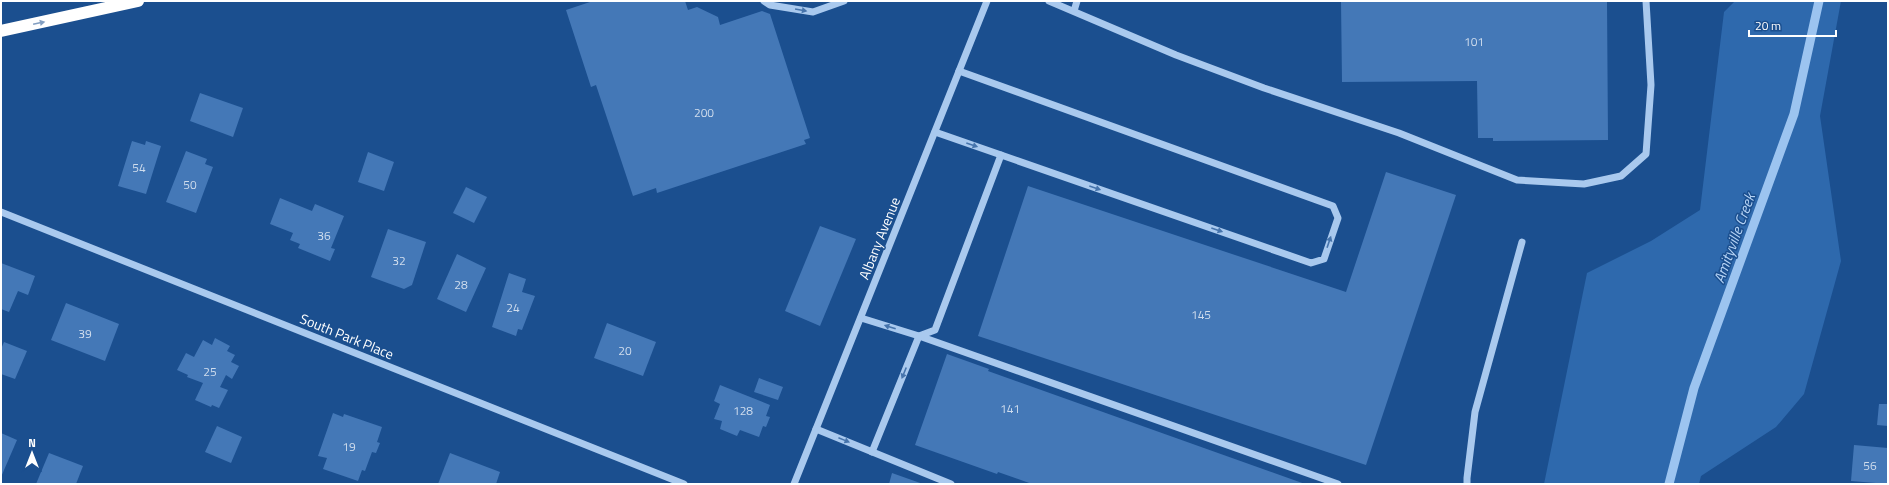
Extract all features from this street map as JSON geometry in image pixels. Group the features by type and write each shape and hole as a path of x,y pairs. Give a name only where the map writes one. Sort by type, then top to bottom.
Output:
{"highway":[{"path":"1,31 138,1"}],"street":[{"path":"764,1 770,5 813,12 844,1"},
{"name":"Albany Avenue","path":"794,484 987,1"},
{"path":"1050,1 1176,55 1264,88 1399,133 1518,180 1584,184 1621,176 1646,154 1651,85 1646,1"},
{"path":"1074,11 1077,1"},
{"path":"935,132 1311,263 1324,259 1338,218 1333,206 959,71"},
{"path":"872,452 919,336 935,330 1001,155"},
{"name":"South Park Place","path":"1,212 684,484"},
{"path":"1467,484 1475,412 1522,242"},
{"path":"861,318 919,336 1338,484"},
{"path":"816,429 904,466 952,484"}],"shaded area":[{"path":"1735,1 1841,1 1820,116 1841,261 1804,394 1776,427 1701,476 1699,484 1544,484 1587,273 1651,241 1700,210 1724,12"}],"building":[{"path":"593,1 685,1 688,10 697,7 718,17 720,25 762,11 770,14 810,138 804,140 806,144 657,193 656,188 633,196 596,85 591,87 566,10"},
{"path":"1341,1 1607,1 1608,140 1493,141 1493,138 1478,138 1477,81 1342,82"},
{"path":"200,93 243,108 233,137 190,121"},
{"path":"132,141 145,145 146,141 161,146 146,194 118,186"},
{"path":"186,151 207,159 205,164 213,167 196,213 166,202"},
{"path":"368,152 394,162 384,191 358,182"},
{"path":"1386,172 1456,195 1366,465 978,336 1028,186 1346,292"},
{"path":"466,187 487,197 474,223 453,213"},
{"path":"280,198 312,211 315,204 344,216 331,248 335,249 330,261 298,248 300,244 290,240 293,233 270,224"},
{"path":"820,226 856,239 820,326 785,311"},
{"path":"388,229 426,242 412,285 404,289 371,277"},
{"path":"457,254 486,268 466,312 437,299"},
{"path":"1,263 35,276 28,295 18,291 9,312 1,309"},
{"path":"509,273 526,279 522,292 535,296 522,330 518,329 516,336 492,327"},
{"path":"66,303 119,324 105,361 51,340"},
{"path":"607,323 656,342 643,376 594,358"},
{"path":"215,338 230,346 227,351 235,355 231,362 239,366 232,379 226,375 220,387 228,390 219,408 212,405 211,407 195,400 203,383 187,377 188,375 177,370 186,353 194,357 203,340 212,345"},
{"path":"4,342 27,351 15,379 1,374 1,349"},
{"path":"947,354 989,369 988,371 1305,484 1032,484 998,472 997,474 915,445"},
{"path":"759,378 783,387 778,400 754,392"},
{"path":"720,385 770,405 766,416 770,417 766,427 763,426 759,437 740,430 737,436 720,429 722,421 714,419 720,404 714,401"},
{"path":"1879,404 1888,404 1888,426 1877,425"},
{"path":"333,413 343,417 344,414 382,427 377,442 380,443 376,453 372,452 365,471 362,470 358,481 323,469 327,458 318,456"},
{"path":"217,426 242,437 231,463 205,452"},
{"path":"1,433 17,440 1,477"},
{"path":"1854,445 1888,448 1888,484 1851,481"},
{"path":"49,453 83,466 76,484 36,484"},
{"path":"450,453 500,472 496,484 438,484"},
{"path":"892,473 923,484 889,484"}],"waterway":[{"name":"Amityville Creek","path":"1669,484 1694,388 1794,114 1819,1"}]}
